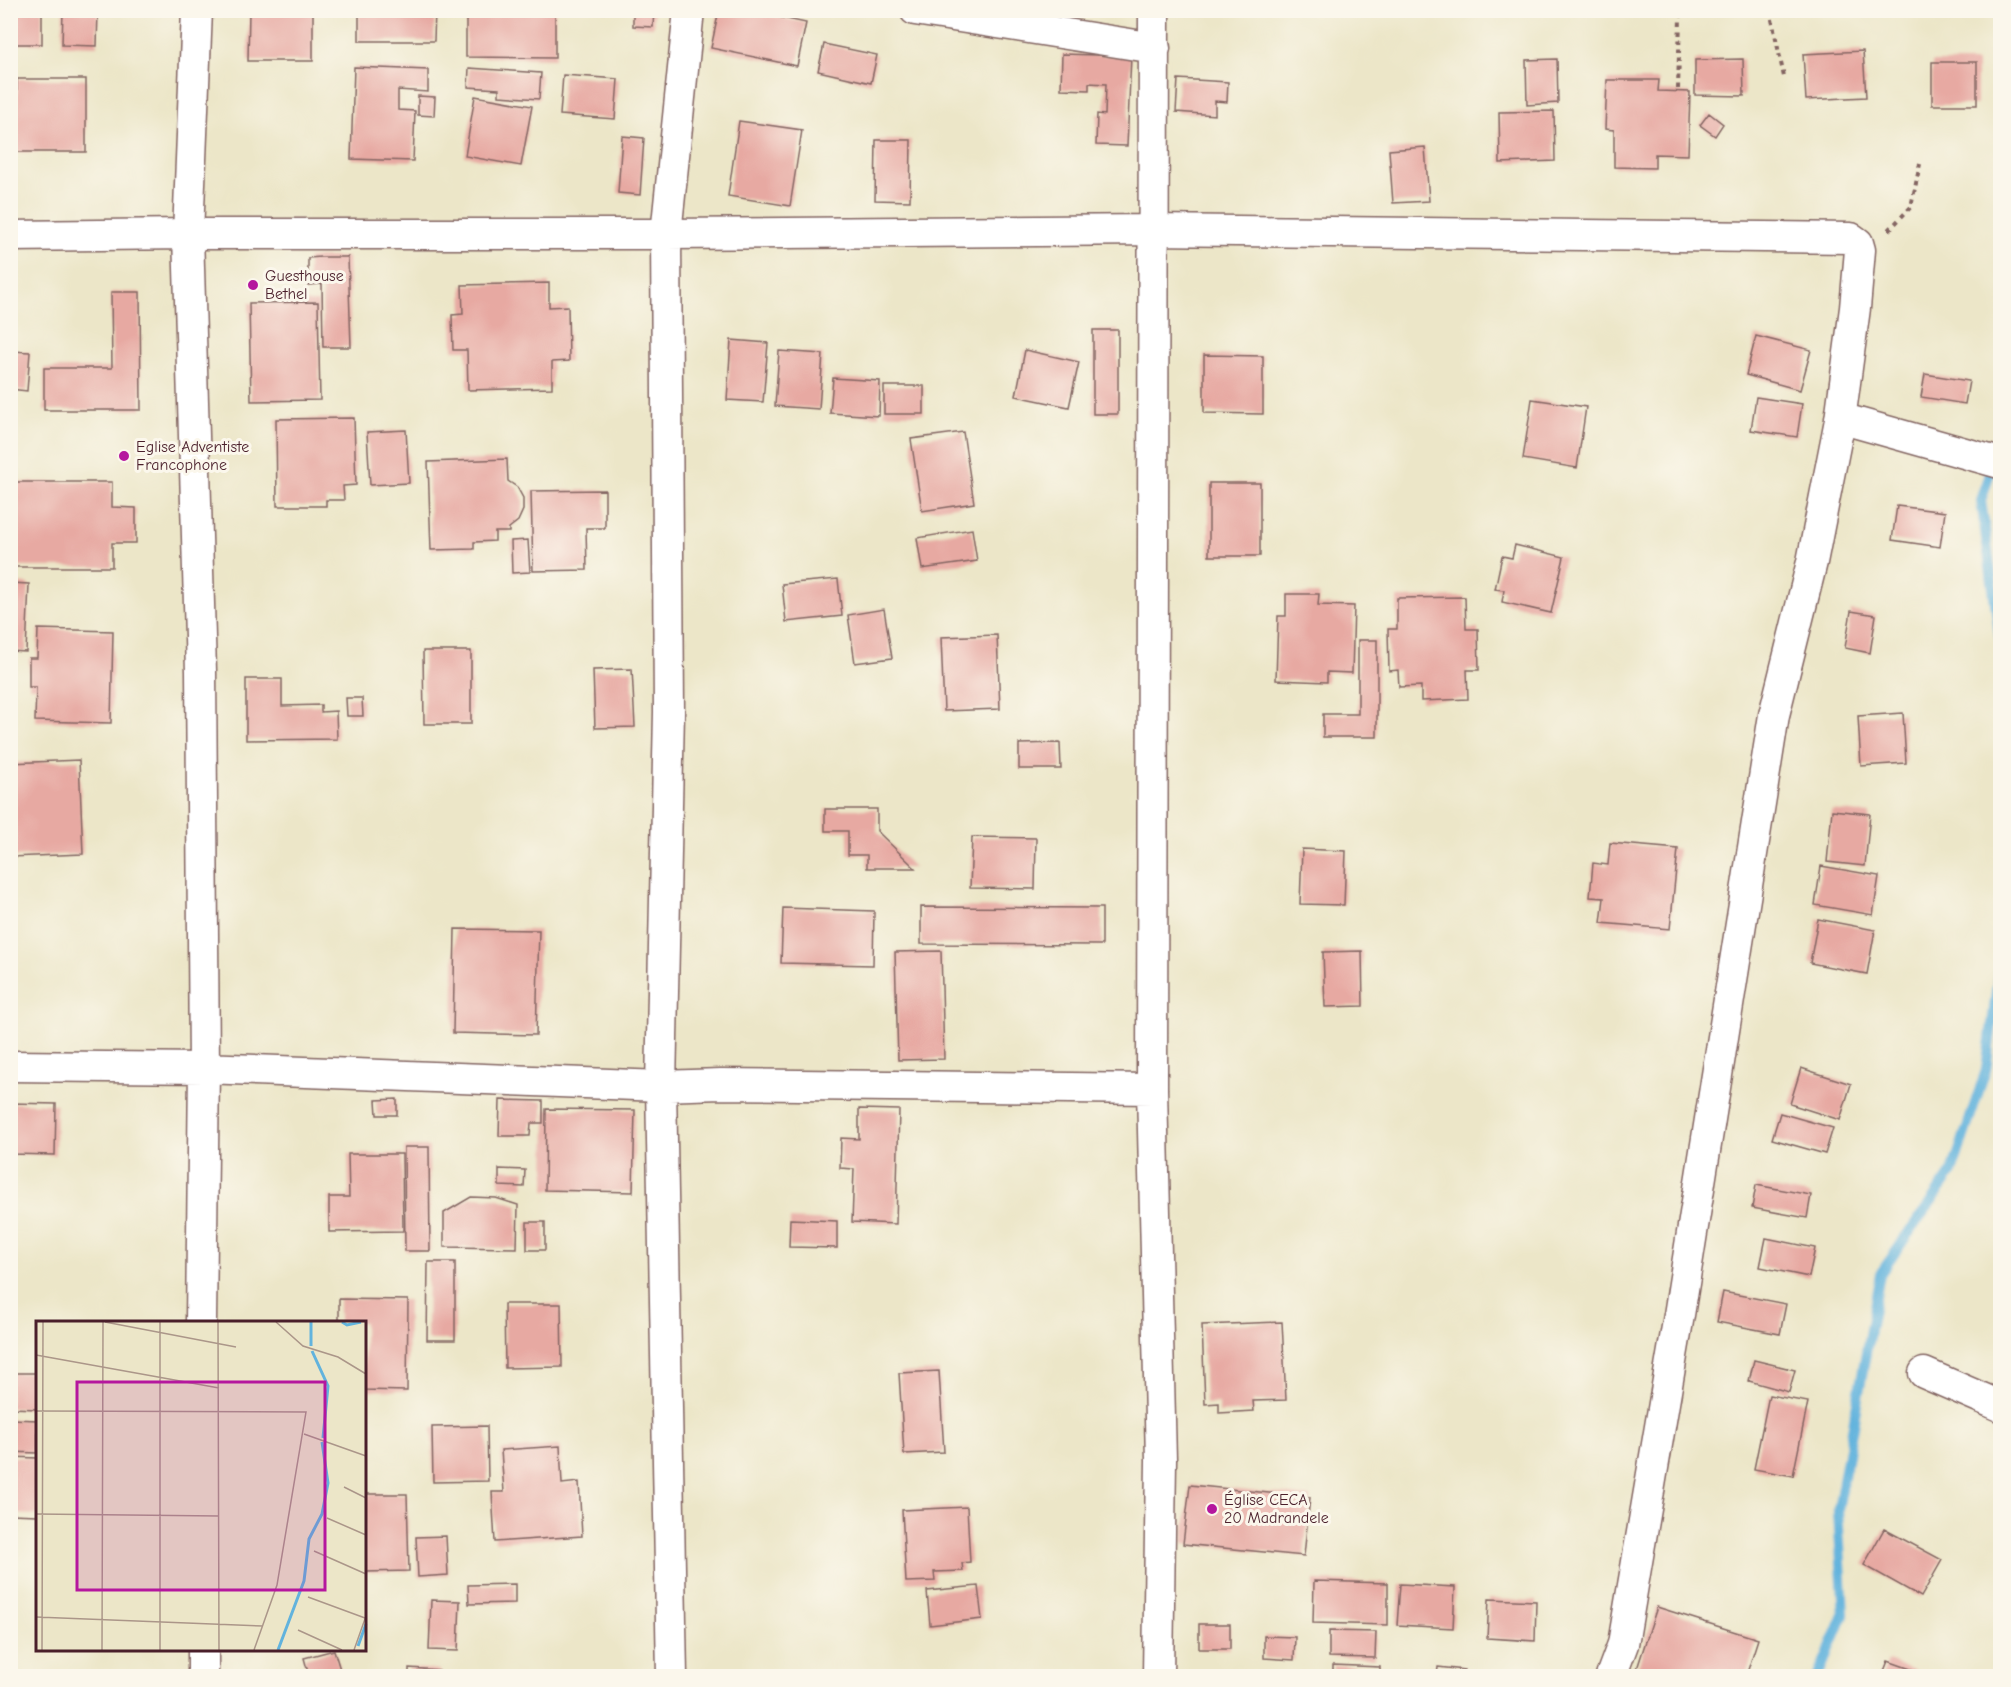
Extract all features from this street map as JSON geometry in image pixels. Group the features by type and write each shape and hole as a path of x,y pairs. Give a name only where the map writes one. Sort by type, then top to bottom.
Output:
{"street":[{"path":"197,10 188,234 201,672 204,1068 201,1321"},
{"path":"672,1677 661,1086 669,712 666,234 689,10"},
{"path":"915,10 1155,48"},
{"path":"1154,10 1152,1089 1161,1460 1158,1677"},
{"path":"10,236 1154,230 1851,238 1858,243 1860,250 1855,308 1840,418 1812,562 1774,715 1679,1315 1623,1644 1611,1677"},
{"path":"1840,418 2001,463"},
{"path":"10,1066 204,1068 661,1086 720,1084 1152,1089"},
{"path":"1924,1373 2001,1406"},
{"path":"203,1651 203,1677"}],"path":[{"path":"1678,89 1680,17 1684,10"},
{"path":"1770,10 1784,77"},
{"path":"1858,243 1889,230 1911,207 1920,164"}],"building":[{"path":"10,10 42,10 42,44 10,44"},
{"path":"63,10 98,10 97,46 62,45"},
{"path":"249,10 313,10 313,61 248,61"},
{"path":"359,10 435,10 434,41 359,41"},
{"path":"466,10 555,10 555,58 466,57"},
{"path":"633,10 654,10 653,27 633,26"},
{"path":"719,10 746,10 806,23 797,66 711,48"},
{"path":"824,44 877,55 871,83 818,71"},
{"path":"1863,51 1866,97 1806,100 1803,54"},
{"path":"1062,54 1131,56 1127,146 1096,145 1097,114 1105,115 1106,84 1089,83 1089,90 1061,89"},
{"path":"1557,59 1558,103 1527,105 1526,60"},
{"path":"1743,59 1744,96 1695,95 1695,60"},
{"path":"1932,62 1977,62 1977,105 1932,105"},
{"path":"354,67 428,70 428,92 398,90 398,110 415,111 413,161 351,159"},
{"path":"469,68 541,73 539,99 499,96 499,89 468,87"},
{"path":"563,75 618,79 615,119 560,115"},
{"path":"17,79 86,79 86,152 17,152"},
{"path":"1178,79 1228,82 1227,102 1215,101 1215,115 1176,112"},
{"path":"1607,80 1659,80 1658,91 1690,92 1688,155 1655,154 1655,168 1614,167 1614,130 1605,129"},
{"path":"418,96 435,97 434,116 418,115"},
{"path":"475,96 532,106 521,166 465,156"},
{"path":"1554,111 1555,161 1500,163 1499,112"},
{"path":"1709,113 1723,124 1715,136 1700,125"},
{"path":"739,121 802,130 790,206 728,196"},
{"path":"622,136 644,138 640,195 618,193"},
{"path":"876,140 911,140 910,201 875,200"},
{"path":"1425,147 1429,201 1393,203 1389,150"},
{"path":"348,257 351,347 323,347 322,284 308,285 308,258"},
{"path":"549,283 549,307 568,306 569,361 552,362 552,388 468,390 467,350 453,350 452,315 463,314 462,285"},
{"path":"111,292 140,292 141,410 44,410 44,368 112,368"},
{"path":"318,302 320,400 251,401 249,303"},
{"path":"1093,330 1118,330 1118,414 1093,414"},
{"path":"1756,336 1811,350 1800,390 1746,375"},
{"path":"731,340 768,343 763,402 727,400"},
{"path":"1025,350 1079,362 1069,407 1016,396"},
{"path":"10,351 30,352 27,391 10,389"},
{"path":"779,351 823,354 819,409 775,406"},
{"path":"1204,355 1263,356 1263,414 1204,413"},
{"path":"1925,374 1969,381 1965,404 1921,397"},
{"path":"833,378 880,381 879,416 830,413"},
{"path":"884,386 924,386 924,414 884,414"},
{"path":"1756,397 1802,404 1797,437 1751,430"},
{"path":"1532,399 1586,407 1577,468 1523,459"},
{"path":"354,418 356,485 343,486 344,500 326,500 326,506 277,506 276,419"},
{"path":"406,430 409,483 370,485 367,432"},
{"path":"963,432 974,503 922,511 911,439"},
{"path":"507,459 508,481 517,487 523,498 523,510 518,521 509,528 509,532 495,532 495,541 474,542 474,549 431,550 428,462"},
{"path":"10,482 112,482 112,507 136,508 136,543 112,543 112,567 10,567"},
{"path":"1209,483 1260,483 1260,556 1209,556"},
{"path":"605,490 605,528 586,528 587,570 533,571 531,491"},
{"path":"1897,506 1945,512 1940,547 1892,540"},
{"path":"972,529 977,561 922,569 917,538"},
{"path":"528,540 530,572 512,573 511,541"},
{"path":"1515,545 1564,557 1551,613 1502,602 1504,590 1495,589 1502,556 1512,558"},
{"path":"838,579 842,616 786,622 782,584"},
{"path":"10,583 29,584 26,652 10,651"},
{"path":"1286,594 1319,594 1318,605 1354,606 1352,673 1327,672 1327,682 1276,680 1278,616 1286,616"},
{"path":"1465,597 1466,629 1478,629 1479,670 1467,670 1468,699 1421,701 1421,686 1399,687 1398,670 1389,671 1388,629 1397,629 1397,598"},
{"path":"884,609 892,658 855,663 848,615"},
{"path":"1851,611 1876,615 1870,653 1845,648"},
{"path":"38,629 113,631 111,723 35,721 36,687 29,687 29,658 37,658"},
{"path":"997,635 1000,709 944,711 941,637"},
{"path":"1358,640 1377,640 1377,737 1323,737 1323,714 1358,714"},
{"path":"423,651 471,651 471,724 424,724"},
{"path":"632,669 635,727 595,728 593,670"},
{"path":"246,679 282,679 282,706 321,705 321,712 336,711 337,739 246,740"},
{"path":"346,698 362,698 363,716 347,716"},
{"path":"1903,713 1906,763 1861,766 1858,716"},
{"path":"1060,743 1061,769 1019,769 1019,744"},
{"path":"79,760 83,854 10,857 10,763"},
{"path":"825,809 877,809 877,831 915,868 867,868 867,855 848,855 848,831 825,831"},
{"path":"1832,810 1870,814 1865,866 1827,862"},
{"path":"972,837 1036,838 1035,889 970,888"},
{"path":"1610,843 1678,849 1670,929 1601,923 1604,898 1590,897 1593,863 1608,865"},
{"path":"1302,849 1346,851 1344,905 1300,904"},
{"path":"1821,866 1879,876 1873,915 1815,905"},
{"path":"921,907 1102,908 1102,945 921,944"},
{"path":"783,908 874,911 873,965 781,963"},
{"path":"10,909 14,909 14,950 10,950"},
{"path":"1818,919 1875,930 1867,974 1810,963"},
{"path":"455,929 539,930 536,1035 453,1033"},
{"path":"941,951 944,1059 898,1060 895,952"},
{"path":"1362,951 1363,1006 1325,1007 1323,952"},
{"path":"1801,1068 1851,1084 1840,1120 1790,1104"},
{"path":"397,1099 397,1115 377,1115 376,1100"},
{"path":"500,1100 543,1101 543,1123 531,1123 530,1136 499,1136"},
{"path":"10,1103 56,1104 55,1155 10,1154"},
{"path":"546,1109 635,1110 633,1192 545,1190"},
{"path":"859,1109 899,1110 896,1224 852,1222 854,1169 840,1168 841,1138 859,1139"},
{"path":"1780,1113 1833,1128 1825,1154 1772,1139"},
{"path":"404,1147 429,1147 430,1251 405,1251"},
{"path":"348,1154 402,1154 403,1231 329,1232 329,1197 349,1197"},
{"path":"499,1169 525,1170 524,1187 499,1186"},
{"path":"1756,1185 1811,1195 1807,1218 1752,1208"},
{"path":"471,1197 496,1198 518,1205 517,1248 444,1247 444,1213"},
{"path":"790,1219 837,1221 837,1248 789,1247"},
{"path":"527,1222 545,1222 545,1250 527,1250"},
{"path":"1766,1238 1815,1248 1809,1277 1760,1267"},
{"path":"428,1262 455,1262 455,1340 427,1340"},
{"path":"1723,1292 1786,1304 1780,1334 1717,1322"},
{"path":"339,1299 408,1300 407,1391 366,1390 366,1321 339,1321"},
{"path":"504,1304 561,1304 562,1367 505,1368"},
{"path":"1282,1322 1286,1400 1253,1401 1254,1411 1219,1413 1219,1403 1205,1404 1202,1325"},
{"path":"1754,1360 1795,1370 1789,1392 1749,1381"},
{"path":"939,1371 944,1452 904,1454 899,1373"},
{"path":"10,1373 36,1373 36,1409 10,1408"},
{"path":"1769,1395 1808,1402 1793,1476 1754,1469"},
{"path":"10,1419 36,1420 36,1453 10,1452"},
{"path":"487,1426 488,1481 433,1482 432,1427"},
{"path":"560,1446 562,1484 579,1482 582,1536 495,1542 492,1492 504,1492 501,1450"},
{"path":"10,1457 36,1458 36,1515 10,1514"},
{"path":"1190,1485 1310,1497 1304,1556 1183,1544"},
{"path":"366,1494 407,1494 409,1571 366,1572"},
{"path":"967,1507 970,1562 962,1563 963,1571 934,1572 935,1581 906,1582 902,1510"},
{"path":"1884,1529 1942,1560 1921,1597 1864,1565"},
{"path":"446,1536 448,1575 418,1577 416,1537"},
{"path":"1314,1581 1388,1583 1388,1625 1313,1623"},
{"path":"515,1584 515,1603 469,1604 468,1585"},
{"path":"1400,1584 1455,1587 1453,1628 1397,1625"},
{"path":"978,1586 982,1619 930,1625 927,1591"},
{"path":"1489,1599 1536,1601 1535,1641 1487,1638"},
{"path":"431,1600 460,1601 458,1651 429,1650"},
{"path":"1657,1607 1758,1639 1746,1676 1635,1675"},
{"path":"1199,1624 1230,1624 1230,1649 1199,1649"},
{"path":"1329,1631 1376,1632 1375,1658 1329,1657"},
{"path":"1264,1636 1295,1637 1294,1660 1264,1658"},
{"path":"334,1651 342,1676 309,1676 304,1658"},
{"path":"1888,1661 1919,1672 1917,1676 1882,1676"},
{"path":"1333,1665 1380,1667 1380,1676 1333,1676"},
{"path":"1438,1667 1464,1670 1463,1676 1437,1676"},
{"path":"409,1668 439,1670 439,1676 409,1676"}],"waterway":[{"path":"2000,440 1981,501 2000,639"},
{"path":"1818,1676 1844,1615 1838,1510 1880,1274 1952,1172 1986,1070 2000,962"}],"place":[{"name":"Guesthouse Bethel","path":"253,285"},
{"name":"Eglise Adventiste Francophone","path":"124,456"},
{"name":"Église CECA 20 Madrandele","path":"1212,1509"}]}
